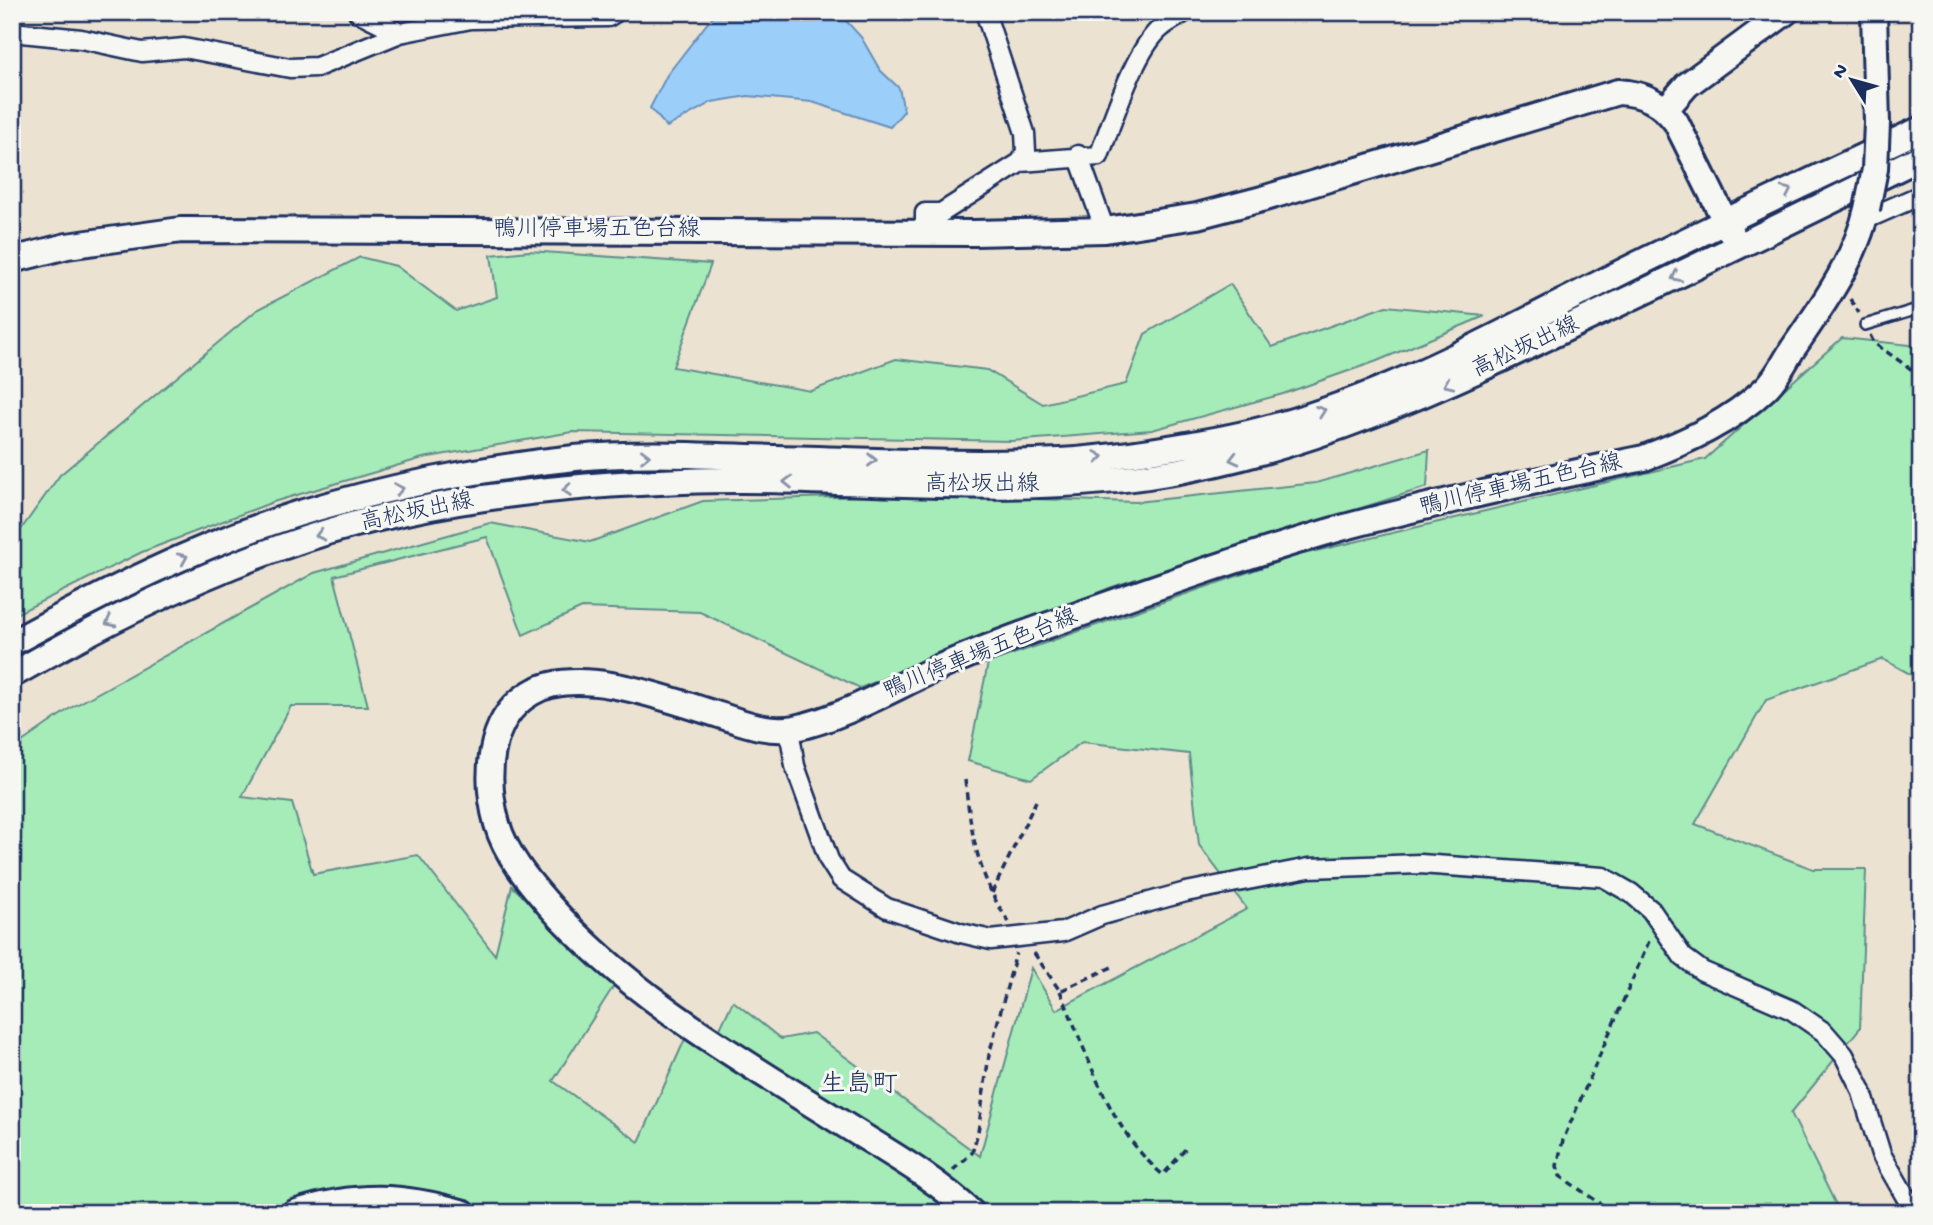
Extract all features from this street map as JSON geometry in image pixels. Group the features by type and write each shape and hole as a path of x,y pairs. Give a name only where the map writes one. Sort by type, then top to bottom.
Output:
{"main road":[{"path":"1737,247 1676,122 1666,109 1687,85 1786,12"},
{"name":"鴨川停車場五色台線","path":"972,1213 934,1183 683,1020 616,971 574,933 515,864 498,828 490,769 492,750 500,727 528,694 549,685 571,682 608,686 680,702 767,730 789,729 879,695 995,644 1212,568 1342,528 1644,458 1684,442 1730,417 1766,388 1839,279 1856,246 1866,215 1875,169 1877,123 1874,12"},
{"name":"鴨川停車場五色台線","path":"12,260 66,246 181,230 925,233 1105,230 1197,216 1262,200 1607,94 1633,93 1666,109"},
{"name":"高松坂出線","path":"12,643 93,599 188,555 296,514 388,491 481,473 589,457 678,455 984,463 1063,461 1226,439 1302,418 1385,387 1921,129"},
{"name":"高松坂出線","path":"12,676 111,622 202,580 306,539 491,497 684,481 1063,485 1149,476 1229,461 1315,438 1396,407 1737,247 1921,157"},
{"path":"294,1213 358,1198 395,1197 464,1213"}],"street":[{"path":"358,12 400,33"},
{"path":"12,32 81,39 142,52 184,48 290,68 317,67 400,33 471,19 608,17 616,12"},
{"path":"985,12 1025,133 1026,151 1021,162"},
{"path":"925,233 925,213 941,213 1021,162 1078,155 1099,156 1129,80 1147,46 1160,28 1185,12"},
{"path":"1078,155 1105,230"},
{"path":"1866,215 1921,195"},
{"path":"789,729 795,766 829,860 841,879 887,908 961,933 991,940 1063,932 1102,915 1186,892 1308,868 1420,864 1604,877 1631,893 1651,910 1683,957 1702,971 1793,1010 1825,1032 1844,1055 1861,1088 1881,1154 1915,1213"}],"lane":[{"path":"1865,325 1921,308"}],"path":[{"path":"965,780 972,841 992,893 1020,938 1060,991 1084,1054 1102,1091 1151,1165 1163,1175 1187,1147"},
{"path":"992,893 1036,801"},
{"path":"1614,1213 1560,1176 1557,1166 1563,1140 1658,921"},
{"path":"934,1183 972,1153 978,1132 989,1055 1020,938"},
{"path":"1060,991 1114,966"}],"green space":[{"path":"529,251 711,264 673,367 811,391 896,359 987,370 1043,404 1126,384 1145,334 1230,284 1272,347 1386,306 1485,316 1377,361 1283,394 1152,430 1011,441 572,432 423,458 273,502 142,552 12,616 12,542 60,475 257,310 360,257 396,266 456,311 497,297 491,255"},
{"path":"1842,338 1910,345 1921,351 1921,680 1883,659 1766,700 1695,824 1813,869 1866,869 1860,1028 1791,1113 1840,1213 12,1213 12,749 69,709 314,573 490,523 590,542 703,501 900,495 1136,502 1316,483 1429,450 1427,487 1112,587 860,688 700,612 582,608 523,635 487,537 334,576 368,706 291,706 242,797 292,803 313,874 418,855 495,955 512,886 615,984 553,1081 639,1142 685,1039 709,1052 733,1001 781,1039 813,1033 980,1156 1031,968 1056,1010 1247,909 1199,845 1189,754 1082,742 1031,779 968,761 988,663 1295,556 1705,459"}],"water":[{"path":"716,12 838,12 861,37 880,70 899,88 904,111 890,127 812,102 748,96 712,102 667,127 650,108 667,75"}],"district":[{"name":"生島町","path":"859,1086"}]}
